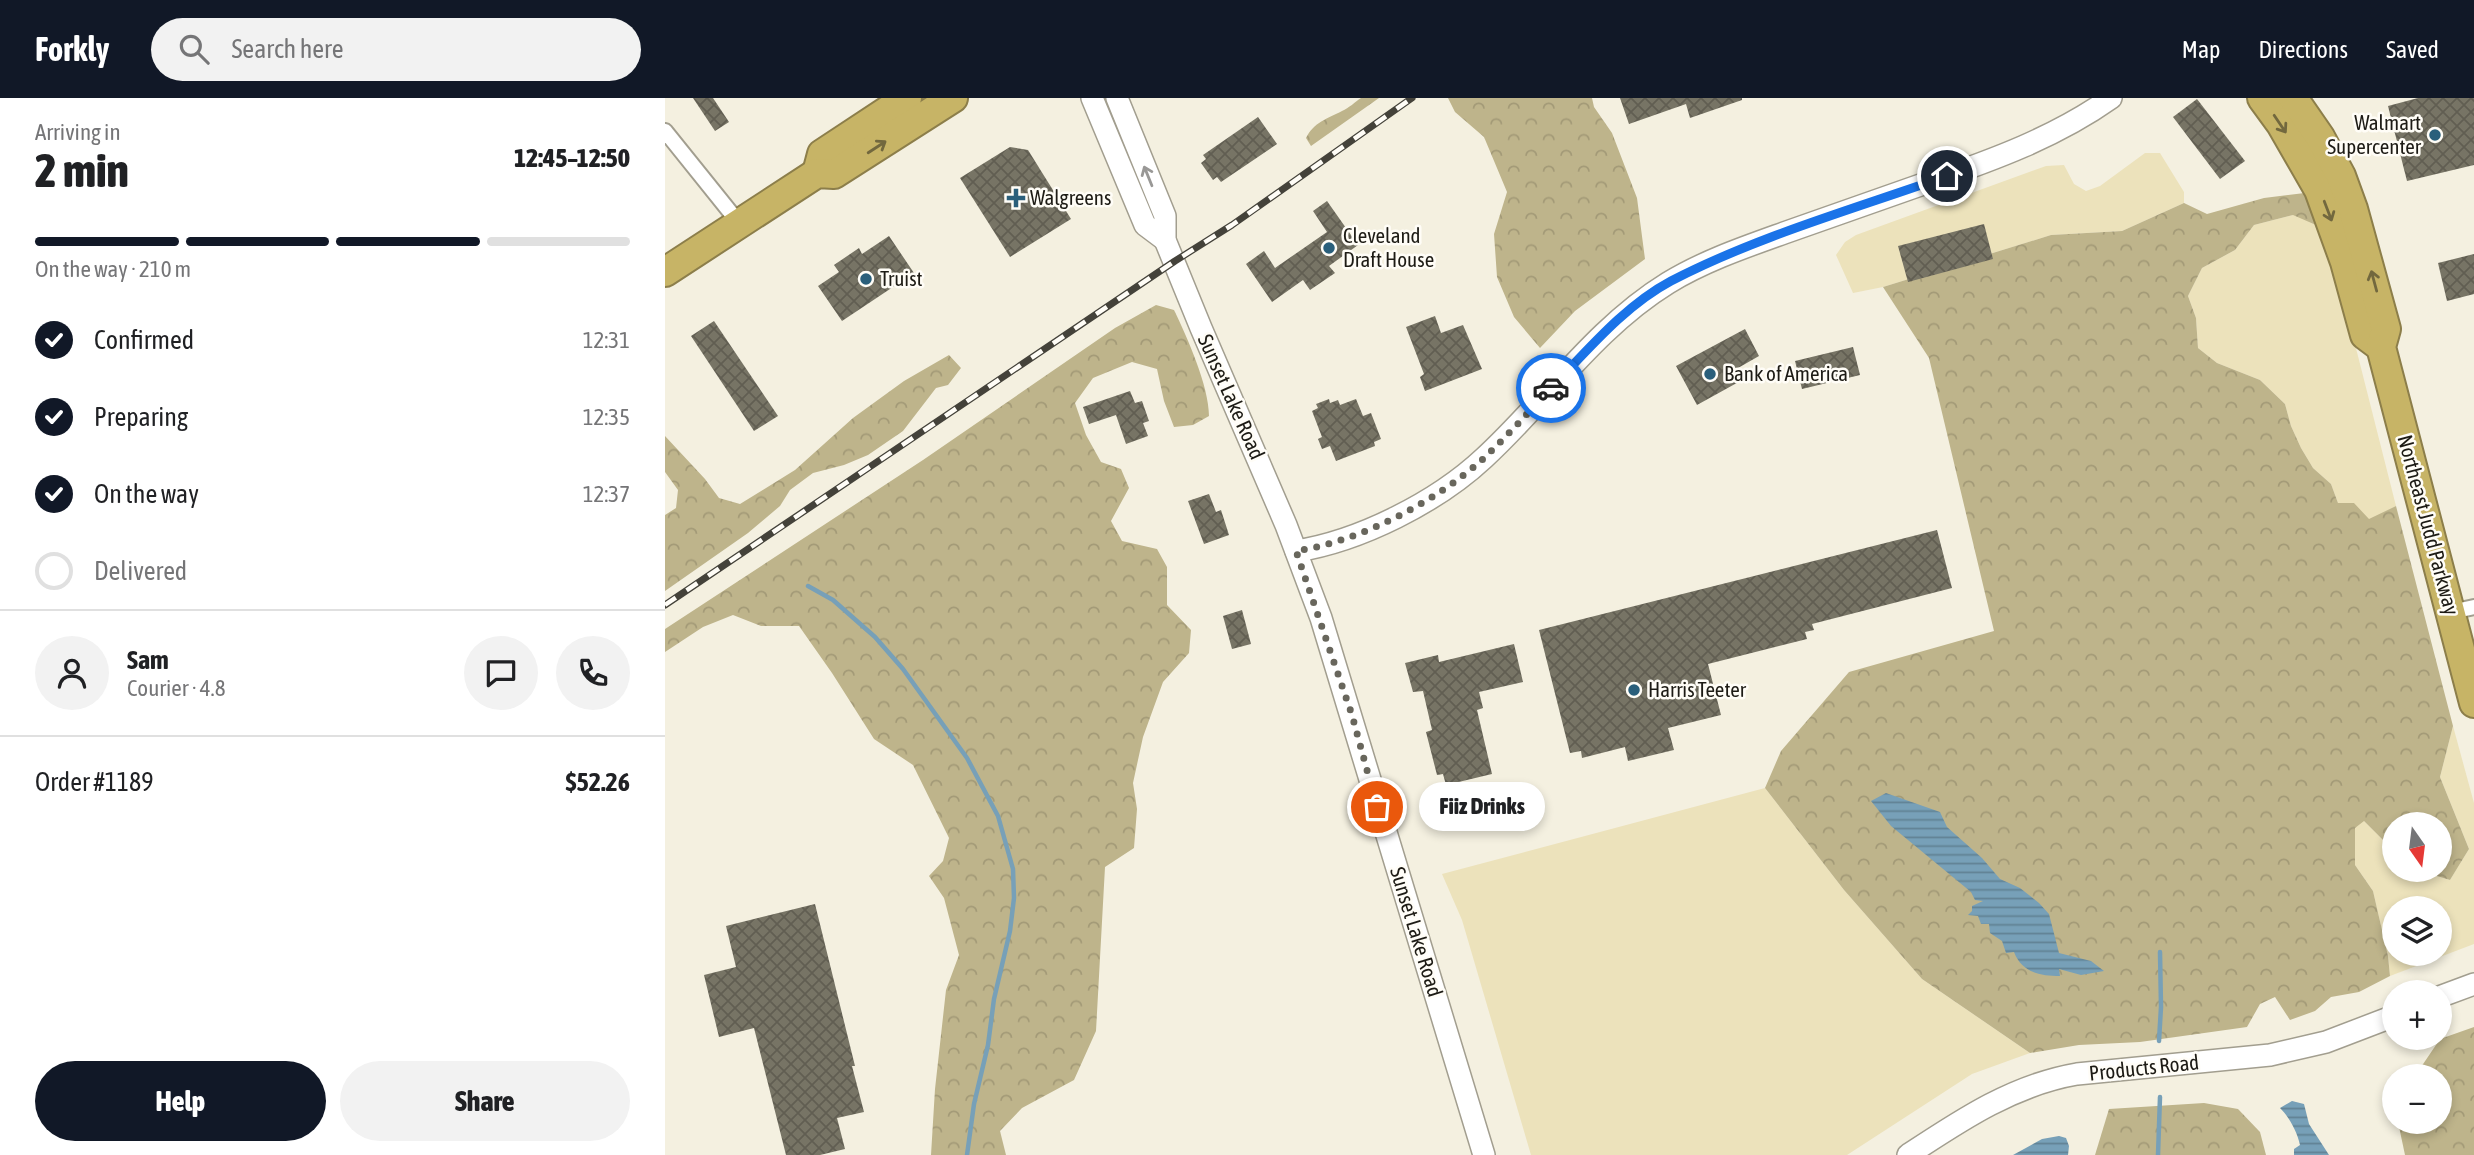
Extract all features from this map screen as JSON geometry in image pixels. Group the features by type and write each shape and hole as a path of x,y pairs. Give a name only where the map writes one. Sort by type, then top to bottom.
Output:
{"highway":[{"path":"817,173 822,154 907,98"},
{"path":"665,272 817,173 834,174 953,98"},
{"name":"Northeast Judd Parkway","path":"2262,98 2281,124 2319,190 2345,262 2365,335 2381,347"},
{"name":"Northeast Judd Parkway","path":"2293,98 2341,176 2353,209 2386,329 2381,347 2463,610 2474,703"}],"main road":[{"name":"Sunset Lake Road","path":"1092,98 1145,225 1165,240"},
{"name":"Sunset Lake Road","path":"1117,98 1165,216 1165,240 1296,551 1352,715 1377,807 1484,1155"},
{"path":"1296,551 1320,547 1372,527 1434,496 1460,478 1514,428 1601,337 1639,303 1670,282 1738,250 2007,155 2059,130 2111,98"},
{"path":"2452,993 2474,984"},
{"name":"Products Road","path":"1908,1155 1994,1102 2049,1080 2085,1073 2270,1055 2326,1042 2382,1021"}],"street":[{"path":"665,131 739,223"}],"shaded area":[{"path":"2145,153 2160,153 2184,192 2184,203 2122,231 2051,235 1883,287 1853,293 1836,255 1845,242 1856,235 2046,166 2064,165 2074,184 2086,191 2100,186"},
{"path":"2322,214 2396,506 2369,520 2338,503 2331,484 2313,468 2301,448 2285,404 2260,380 2217,363 2198,348 2196,318 2188,296 2202,268 2235,250 2254,225 2293,215"},
{"path":"2453,726 2474,803 2474,944 2452,952 2452,896 2382,896 2382,930 2373,891 2355,865 2354,828 2363,820 2382,839 2382,882 2452,882 2452,877 2469,849 2440,777"},
{"path":"1765,788 1844,890 1922,979 2030,1053 1972,1074 1847,1155 1531,1155 1462,920 1442,874"},
{"path":"2389,966 2416,966 2390,976"}],"green space":[{"path":"1361,98 1379,98 1311,146 1306,138 1313,128"},
{"path":"1448,98 1592,98 1594,107 1612,133 1637,198 1645,259 1575,311 1540,348 1514,317 1497,277 1494,234 1507,192 1484,137 1455,112"},
{"path":"2313,192 2322,214 2316,225 2293,215 2254,225 2235,250 2202,268 2188,296 2196,318 2198,348 2217,363 2260,380 2285,404 2301,448 2313,468 2331,484 2338,503 2354,503 2369,519 2396,506 2453,726 2440,777 2469,849 2452,877 2452,812 2382,812 2382,839 2364,821 2355,828 2355,865 2373,891 2382,930 2382,966 2389,966 2390,976 2359,992 2331,997 2315,1011 2290,1020 2275,997 2260,1004 2247,1027 2140,1042 2079,1045 2030,1053 1922,979 1844,890 1765,788 1781,751 1849,672 1994,631 1929,358 1883,287 2051,235 2122,231 2184,203 2207,214 2264,198"},
{"path":"1156,305 1174,310 1201,376 1209,416 1193,425 1174,427 1164,401 1157,369 1132,362 1093,378 1075,403 1086,435 1101,462 1121,469 1129,488 1111,521 1122,541 1157,549 1167,567 1167,605 1191,630 1189,653 1163,682 1143,737 1133,783 1137,809 1134,848 1105,867 1096,1031 1074,1080 1022,1108 1000,1131 1006,1155 931,1155 946,990 959,955 944,898 929,876 943,861 949,838 913,765 874,739 799,626 761,626 733,615 703,627 665,652 665,629 923,460 1115,328"},
{"path":"949,355 961,368 948,385 936,388 903,431 868,455 813,473 790,490 780,506 748,533 665,591 665,515 676,508 678,490 665,472 665,436 719,498 740,504 795,470 853,418 904,381"},
{"path":"2474,1027 2474,1155 2405,1155 2401,1134 2452,1134 2452,1064 2423,1064 2433,1050 2452,1050 2452,1035"},
{"path":"2204,1103 2238,1109 2260,1132 2266,1155 2095,1155 2109,1109"}],"water":[{"path":"1886,793 1940,812 1947,827 1982,858 2000,879 2020,888 2049,914 2059,953 2091,961 2104,971 2081,975 2059,969 2060,976 2046,975 2027,969 2014,952 2006,953 2002,941 1990,933 1989,924 1981,924 1978,916 1968,915 1972,906 1983,901 1975,900 1971,892 1891,826 1871,801"},
{"path":"2292,1101 2304,1104 2309,1124 2329,1155 2294,1155 2294,1149 2300,1145 2299,1140 2280,1108"},
{"path":"2059,1136 2066,1138 2068,1155 2013,1155 2042,1139"}],"building":[{"path":"693,98 713,98 729,122 715,131"},
{"path":"1620,98 1742,100 1690,118 1686,104 1629,124"},
{"name":"Walmart Supercenter","path":"2418,98 2474,98 2474,165 2407,181 2388,106"},
{"path":"2197,99 2245,161 2220,179 2173,117"},
{"path":"1258,117 1277,144 1221,182 1217,177 1213,180 1201,163 1206,159 1203,155"},
{"name":"Walgreens","path":"1010,147 1028,150 1071,219 1010,257 960,178"},
{"name":"Cleveland Draft House","path":"1327,201 1358,245 1329,266 1335,273 1310,290 1303,280 1272,302 1246,264 1264,251 1275,268 1327,232 1313,211"},
{"path":"1984,224 1993,259 1908,282 1898,246"},
{"name":"Truist","path":"889,236 914,273 842,321 818,286 839,272 834,265 859,248 862,254"},
{"path":"2474,254 2474,294 2447,301 2438,263"},
{"path":"1435,316 1441,333 1463,325 1482,369 1425,391 1420,377 1424,374 1406,327"},
{"path":"714,321 778,416 754,431 691,336"},
{"name":"Bank of America","path":"1745,329 1759,356 1738,368 1744,379 1697,405 1676,366"},
{"path":"1853,347 1860,375 1802,389 1795,361"},
{"path":"1130,391 1135,403 1142,401 1149,421 1143,423 1148,436 1126,444 1116,415 1089,424 1083,407"},
{"path":"1329,399 1330,403 1338,400 1340,405 1356,399 1363,416 1371,413 1381,439 1374,442 1375,446 1336,461 1330,446 1322,449 1318,439 1322,437 1312,411 1318,408 1316,404"},
{"path":"1209,494 1216,512 1221,510 1229,535 1204,544 1188,501"},
{"path":"1937,530 1952,588 1812,624 1814,630 1805,632 1807,639 1708,664 1721,715 1668,728 1674,750 1628,761 1625,747 1582,758 1581,751 1570,753 1539,630"},
{"path":"1242,610 1251,644 1232,649 1223,616"},
{"path":"1514,644 1523,682 1479,692 1483,708 1477,710 1492,774 1446,785 1443,774 1437,775 1426,732 1432,730 1423,691 1413,692 1405,663 1438,655 1439,662"},
{"path":"815,904 864,1112 837,1118 845,1149 820,1155 786,1155 754,1028 719,1037 704,975 736,967 726,926"}],"waterway":[{"path":"808,586 833,600 875,637 903,669 967,758 998,816 1013,869 1014,898 1010,931 994,999 967,1155"},
{"path":"2159,1041 2160,952"},
{"path":"2158,1155 2160,1097"}],"railway":[{"path":"665,605 1232,225 1412,98"}],"way so far":[{"path":"1377,807 1352,715 1296,551 1320,547 1372,527 1434,496 1483,459 1551,388"}],"place":[{"name":"Walmart Supercenter","path":"2435,135"},
{"name":"Walgreens","path":"1016,198"},
{"name":"Cleveland Draft House","path":"1329,248"},
{"name":"Truist","path":"866,279"},
{"name":"Bank of America","path":"1710,374"},
{"name":"Harris Teeter","path":"1634,690"},
{"name":"Fiiz Drinks","path":"1377,807"}],"route":[{"path":"1551,388 1618,321 1670,282 1738,250 1947,176"}]}
